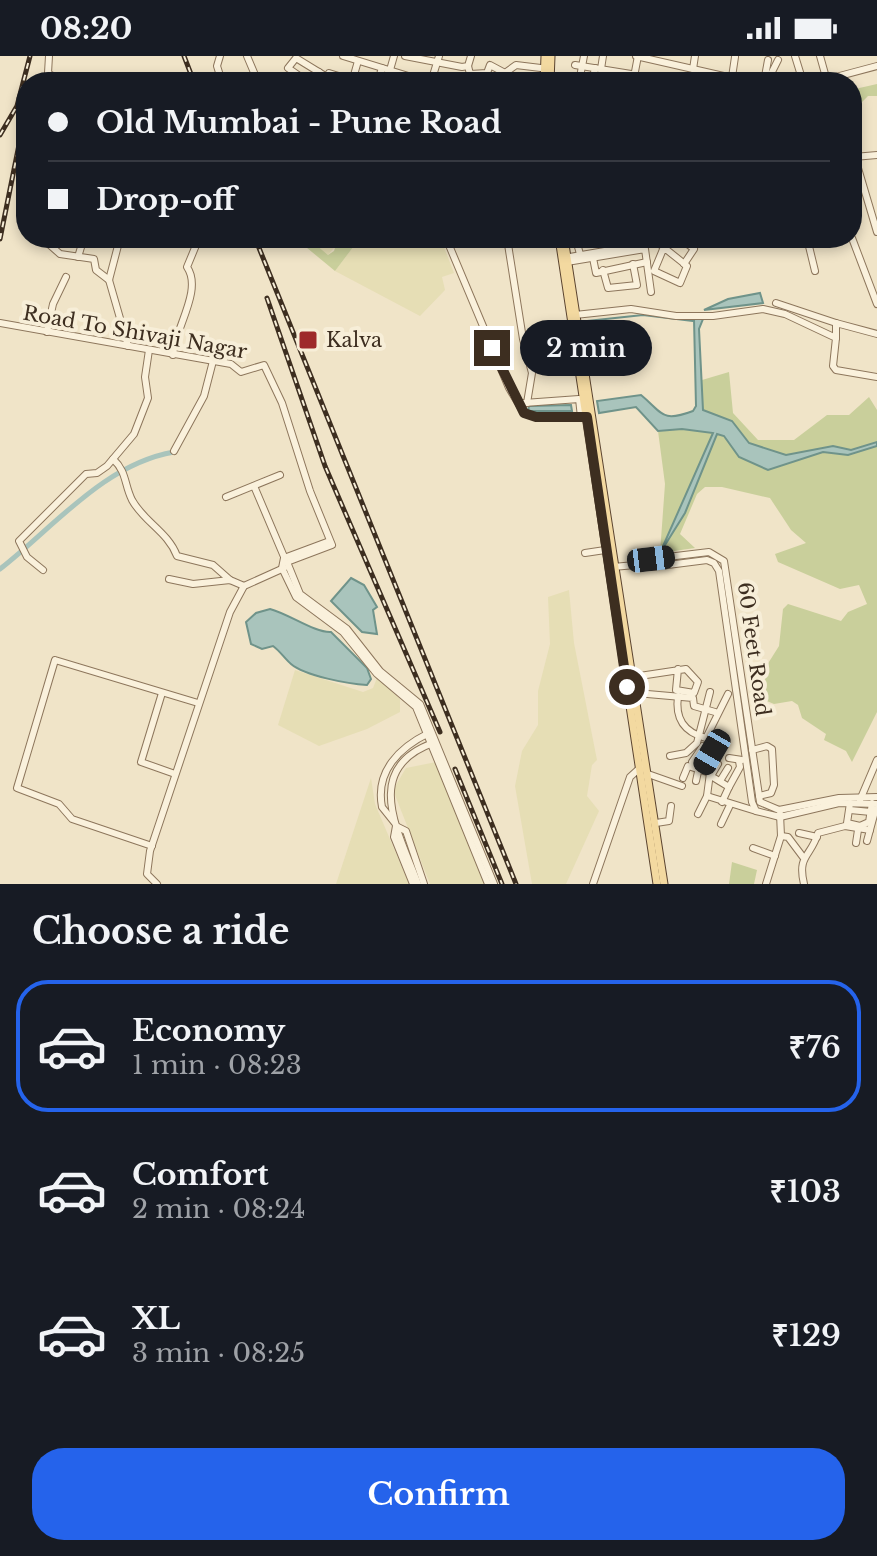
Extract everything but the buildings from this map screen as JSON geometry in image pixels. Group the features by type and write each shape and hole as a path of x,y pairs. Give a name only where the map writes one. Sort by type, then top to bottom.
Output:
{"main road":[{"path":"545,56 548,72"},
{"path":"546,72 551,56"},
{"path":"564,248 605,550 613,567"},
{"path":"575,315 581,395 613,567 641,767 656,823 664,884"},
{"path":"626,654 636,693 648,774 657,884"}],"street":[{"path":"343,56 392,72"},
{"path":"384,72 394,56"},
{"path":"405,56 437,65 468,66"},
{"path":"434,72 439,56"},
{"path":"470,72 471,56"},
{"path":"579,72 584,56"},
{"path":"599,72 603,56"},
{"path":"637,56 708,72"},
{"path":"693,69 695,56"},
{"path":"294,72 288,68 296,58 319,72"},
{"path":"766,72 768,60"},
{"path":"771,72 778,60"},
{"path":"357,72 358,61"},
{"path":"579,66 619,72 620,61"},
{"path":"487,72 490,65 503,72"},
{"path":"506,72 516,65 547,69"},
{"path":"857,72 877,66"},
{"path":"862,183 877,232"},
{"path":"53,248 60,254 94,259 96,270 109,280"},
{"path":"78,257 81,248"},
{"path":"117,248 109,280 128,346"},
{"path":"173,355 176,331 192,291 192,277 187,267 195,248"},
{"path":"450,248 515,402 530,416 587,417"},
{"path":"509,248 523,339 532,373 527,403"},
{"path":"578,248 580,254"},
{"path":"566,260 607,248"},
{"path":"659,248 654,271 678,284 688,269 667,248"},
{"path":"684,264 694,251 690,248"},
{"path":"809,248 815,271"},
{"path":"856,248 877,304"},
{"path":"566,260 642,249 647,252 651,292"},
{"path":"593,258 595,272 647,262"},
{"path":"633,264 638,294"},
{"path":"603,270 608,288 637,285"},
{"path":"47,332 53,304 66,277"},
{"path":"776,303 877,334"},
{"path":"575,315 639,309 700,316 763,309 785,314 836,338"},
{"name":"Road To Shivaji Nagar","path":"0,323 231,364 241,372 264,365 332,543 285,564"},
{"path":"836,323 833,366 836,370 877,377"},
{"path":"43,570 23,550 21,539 86,474 97,473 113,459 134,434 148,398 145,377 149,350"},
{"path":"174,451 204,396 213,361"},
{"path":"515,402 581,395"},
{"path":"113,459 125,474 131,498 166,536 177,556 213,565 230,580 244,586"},
{"path":"226,497 280,475"},
{"path":"254,486 300,594 347,629 380,671 420,704 491,884"},
{"path":"585,553 605,550"},
{"name":"60 Feet Road","path":"613,567 709,552 717,555 722,569 759,796"},
{"path":"157,884 147,874 152,846 230,612 244,586 285,564"},
{"path":"169,579 193,584 230,580"},
{"path":"152,846 72,819 59,804 17,788 55,660 198,703"},
{"path":"633,677 678,669 694,674 698,686 694,693 676,690 678,669"},
{"path":"670,756 692,749 710,692"},
{"path":"162,693 141,762 175,774"},
{"path":"636,693 693,698 694,706 715,712"},
{"path":"678,696 677,718 689,734 709,736 715,712 728,694"},
{"name":"60 Feet Road","path":"741,696 742,760 756,811"},
{"path":"419,884 406,831 395,824 382,807 384,777 404,746 430,732"},
{"path":"419,884 394,837 395,810 388,793 393,775 407,755 434,742"},
{"path":"729,758 742,760 767,746 772,749 774,785 771,793 759,796 764,805 780,814 877,797"},
{"path":"721,824 729,787 742,760"},
{"path":"877,761 871,776 877,779"},
{"path":"873,806 868,825 847,823 846,812 860,800 877,761"},
{"path":"698,814 718,764"},
{"path":"593,884 630,777 641,767"},
{"path":"683,778 686,768 698,768 729,787"},
{"path":"696,781 698,768"},
{"path":"720,781 728,768"},
{"path":"648,774 663,774 682,786"},
{"path":"624,798 633,791 647,790"},
{"path":"707,796 726,804 780,814 873,806"},
{"path":"860,800 873,806"},
{"path":"656,823 669,821 671,806"},
{"path":"867,841 873,826 873,806"},
{"path":"766,884 775,846 781,836 780,814"},
{"path":"799,833 845,826 858,830 873,826"},
{"path":"856,843 858,830"},
{"path":"804,884 800,872 803,857 818,832"},
{"path":"781,836 788,837 803,857"},
{"path":"753,848 775,856"}],"shaded area":[{"path":"320,248 334,248 328,255"},
{"path":"352,248 444,248 454,273 442,277 445,290 420,316 335,271"},
{"path":"569,590 574,643 597,760 592,765 587,796 599,811 566,884 532,884 515,786 522,751 538,725 538,691 550,644 548,597"},
{"path":"295,670 363,692 373,688 377,678 400,699 400,712 367,729 319,746 278,725"},
{"path":"436,762 485,884 430,884 393,790 406,768"},
{"path":"371,778 375,804 409,884 336,884"}],"green space":[{"path":"877,84 877,96 868,96 862,102 862,87"},
{"path":"307,248 320,248 328,255 335,248 352,248 335,271"},
{"path":"729,372 733,413 758,440 794,440 827,415 849,415 869,397 877,410 877,712 852,762 846,751 824,740 826,734 802,718 798,705 792,701 774,704 750,694 750,683 757,681 779,646 783,609 788,604 841,621 848,612 867,604 859,585 840,589 778,562 775,554 806,543 791,530 770,498 722,487 705,487 697,494 680,534 695,548 660,553 665,484 658,431 682,429 683,415 701,406 702,380"},
{"path":"732,862 757,870 754,884 729,884"}],"water":[{"path":"760,293 763,303 704,310 728,299"},
{"path":"694,319 703,319 699,329 703,410 732,421 749,443 786,455 833,446 851,450 877,442 877,446 848,455 823,452 768,470 739,457 724,436 717,434 685,513 660,553 713,433 682,429 658,431 636,407 599,413 597,401 641,395 668,416 693,411 696,406"},
{"path":"571,405 572,411 528,411 529,406"},
{"path":"351,578 364,585 377,607 373,610 377,634 362,632 331,601"},
{"path":"270,609 317,630 331,632 367,668 371,679 367,685 316,676 291,664 273,646 262,649 251,644 246,622 256,613"}],"waterway":[{"path":"587,321 643,315 693,321"},
{"path":"0,569 102,483 125,469 174,452"}],"railway":[{"path":"26,72 30,56"},
{"path":"184,56 190,72"},
{"path":"0,135 16,108"},
{"path":"0,239 16,160"},
{"path":"259,248 516,884"},
{"path":"267,298 325,466 440,732"},
{"path":"455,769 502,884"}],"place":[{"name":"Kalva","path":"308,340"}],"route":[{"path":"492,348 515,402 524,413 536,417 587,417 627,687"}]}
